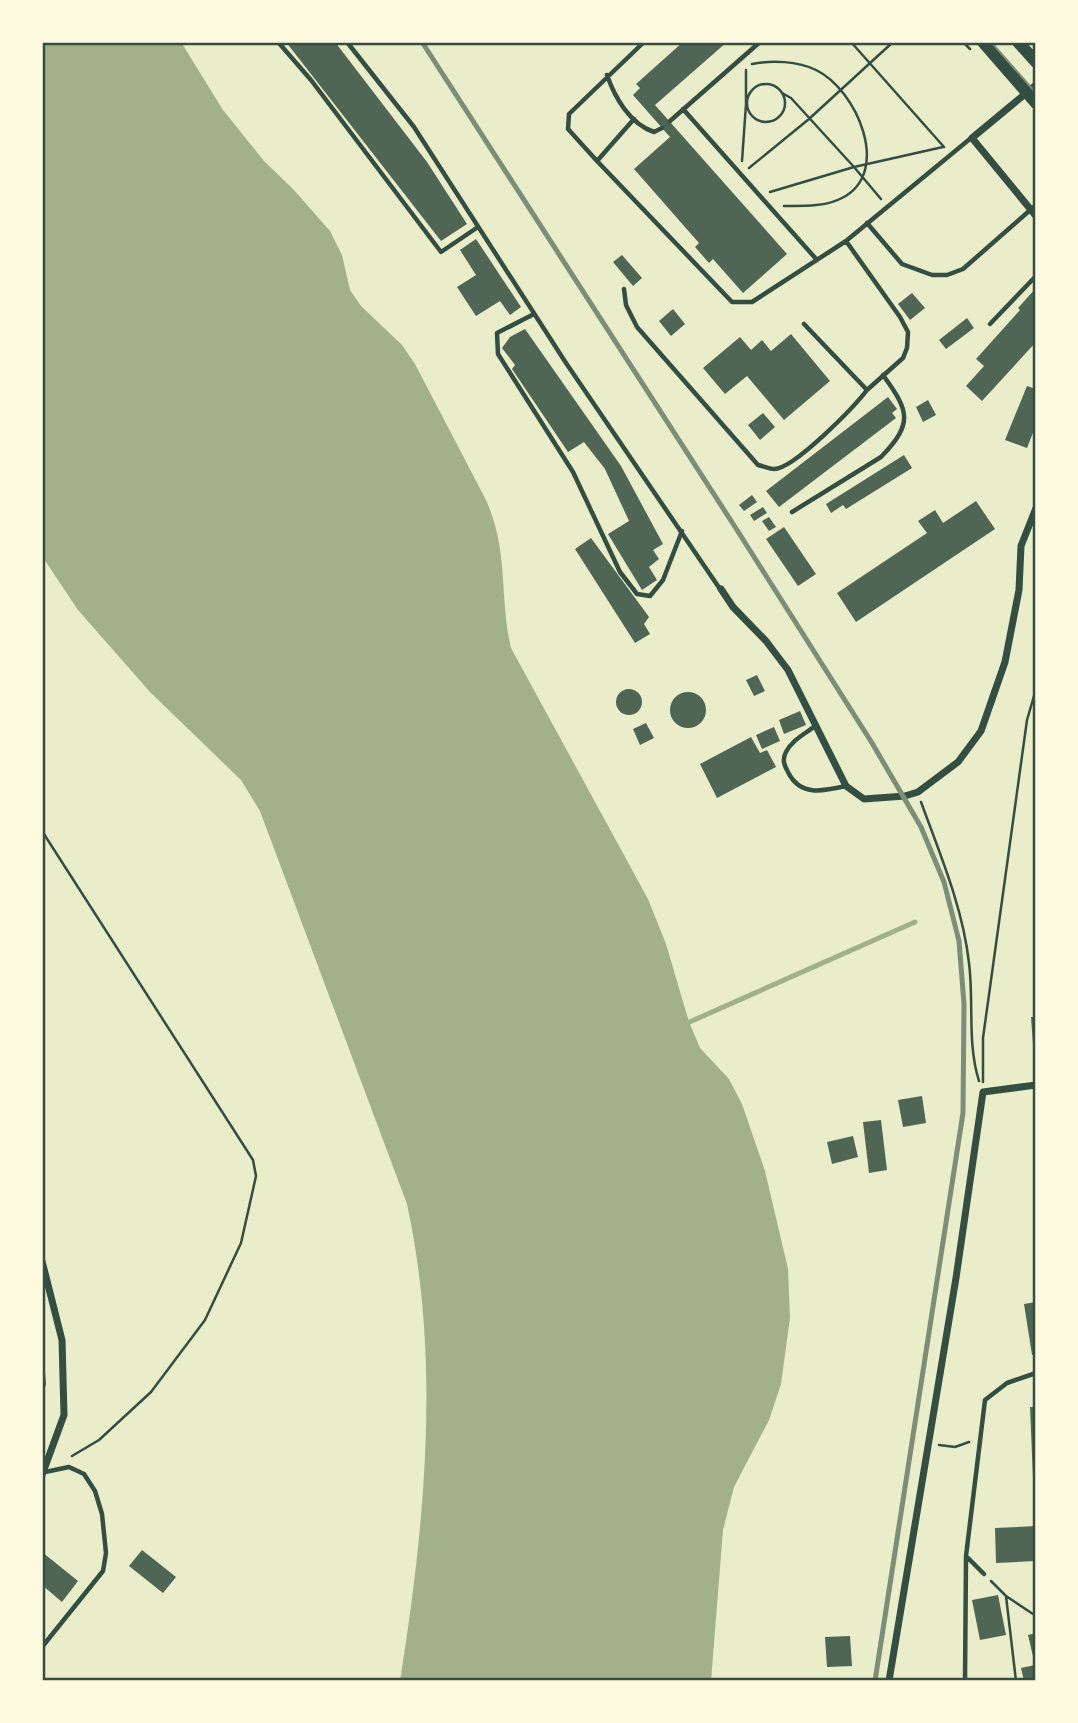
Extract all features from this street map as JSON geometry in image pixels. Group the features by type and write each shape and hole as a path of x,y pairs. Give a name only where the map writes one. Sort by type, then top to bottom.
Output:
{"main road":[{"path":"983,42 1031,89 1036,103"},
{"path":"1018,42 1036,62"}],"street":[{"path":"1031,89 972,138 1034,210"},
{"path":"721,589 733,607 789,670 846,786 864,799 905,796 918,792 958,762 981,732 1005,662 1019,590 1021,546 1036,508"},
{"path":"889,1681 956,1278 983,1092 1036,1085"},
{"path":"42,1261 62,1340 64,1415 43,1473"}],"lane":[{"path":"278,42 311,80 441,253 478,227"},
{"path":"347,42 414,127 534,314 721,589"},
{"path":"644,42 569,114 568,129 732,302 752,302 846,241 972,138"},
{"path":"670,121 760,42"},
{"path":"607,75 614,96 634,119 647,130 654,132 662,128"},
{"path":"683,109 817,260"},
{"path":"597,161 634,119"},
{"path":"867,223 902,264 932,275 947,275 963,269 1034,210"},
{"path":"624,289 626,305 637,327 758,465 775,470 791,462 851,411 867,390 903,358 907,348 908,332 846,241"},
{"path":"990,324 1036,276"},
{"path":"534,314 497,333 498,354 573,472 620,572 637,594 650,596 663,580 682,531"},
{"path":"804,324 867,390"},
{"path":"792,512 881,457 892,446 903,427 905,415 902,401 883,375"},
{"path":"816,726 791,744 784,755 784,765 792,780 804,789 821,792 846,786"},
{"path":"965,1681 966,1556 985,1400 1007,1383 1036,1373"},
{"path":"42,1647 103,1571 106,1553 102,1514 95,1491 84,1474 69,1467 43,1473"},
{"path":"966,1556 984,1574"}],"path":[{"path":"760,195 854,167 947,146 850,42"},
{"path":"741,174 809,119 893,42"},
{"path":"741,174 746,66 755,58"},
{"path":"746,66 760,63 801,65 817,70 841,90 858,116 866,143 867,164 863,178 858,186 842,198 817,204 770,207"},
{"path":"782,93 785,102 783,112 771,122 757,120 750,113 746,104 751,90 760,84 775,86 791,98 887,206"},
{"path":"983,1092 983,1038 1027,720 1036,689"},
{"path":"918,792 960,916 969,962 973,1062 983,1092"},
{"path":"42,831 253,1160 256,1176 241,1243 205,1320 151,1392 99,1440 66,1459"},
{"path":"940,1445 962,1446"},
{"path":"984,1574 1006,1596 1036,1616"},
{"path":"1006,1596 1016,1681"}],"shaded area":[{"path":"42,42 181,42 223,110 264,161 330,231 342,255 350,290 361,306 402,345 415,364 486,500 498,537 511,648 648,899 666,944 689,1022 700,1048 729,1079 742,1104 765,1171 788,1269 790,1318 781,1384 769,1420 734,1487 723,1530 711,1681 400,1681 416,1562 426,1442 424,1323 407,1204 260,811 241,780 150,692 78,610 42,556"}],"building":[{"path":"286,42 335,42 427,162 467,224 441,241"},
{"path":"683,42 727,42 655,105 787,254 743,293 713,259 709,263 695,247 699,243 634,169 670,137 633,95 640,88 636,84"},
{"path":"476,239 521,307 510,315 500,301 476,316 457,287 476,275 460,250"},
{"path":"622,255 642,278 633,286 613,262"},
{"path":"1036,288 1036,342 982,401 966,386 984,366 976,359"},
{"path":"912,293 925,308 910,320 898,304"},
{"path":"673,309 685,324 671,336 659,321"},
{"path":"967,318 974,328 946,349 939,340"},
{"path":"525,329 621,466 663,544 653,550 659,559 649,567 657,580 642,590 608,534 629,521 605,469 584,442 568,452 512,369 515,365 502,348 510,337"},
{"path":"791,334 830,381 784,420 747,376 725,394 703,368 740,337 751,350 762,340 771,351"},
{"path":"1027,386 1036,389 1036,425 1027,448 1005,440"},
{"path":"888,397 897,409 892,413 896,418 779,507 766,491"},
{"path":"928,400 936,415 923,422 916,407"},
{"path":"763,413 775,427 760,440 748,425"},
{"path":"904,455 912,468 846,509 843,505 831,513 826,504"},
{"path":"752,495 757,502 744,511 739,505"},
{"path":"976,501 995,529 856,622 837,593 927,533 918,521 935,510 943,523"},
{"path":"763,507 767,513 754,521 750,515"},
{"path":"769,517 776,527 769,531 762,521"},
{"path":"784,527 816,574 798,586 766,539"},
{"path":"591,538 649,617 644,624 650,634 635,643 575,549"},
{"path":"757,675 765,691 754,696 746,680"},
{"path":"629,689 638,693 642,702 638,711 629,715 620,711 616,702 620,693"},
{"path":"688,692 701,697 706,710 701,723 688,728 675,723 670,710 675,697"},
{"path":"800,711 806,725 784,734 779,720"},
{"path":"646,723 654,738 640,745 633,729"},
{"path":"774,727 780,741 762,749 756,735"},
{"path":"751,737 760,753 767,750 776,767 717,798 700,764"},
{"path":"1031,1017 1036,1017 1036,1045 1033,1045"},
{"path":"922,1096 926,1123 903,1127 898,1100"},
{"path":"881,1120 887,1170 869,1173 863,1122"},
{"path":"853,1136 858,1157 832,1164 827,1142"},
{"path":"1036,1302 1036,1354 1032,1355 1024,1304"},
{"path":"42,1361 46,1384 43,1395"},
{"path":"1030,1407 1036,1407 1036,1502 1034,1502"},
{"path":"1036,1526 1036,1561 996,1563 995,1528"},
{"path":"142,1550 176,1577 163,1593 129,1566"},
{"path":"42,1552 78,1581 62,1602 42,1585"},
{"path":"998,1595 1006,1635 980,1640 972,1600"},
{"path":"1036,1633 1036,1681 1024,1681 1021,1668 1035,1665 1028,1635"},
{"path":"850,1636 852,1666 827,1667 825,1637"}],"waterway":[{"path":"685,1024 915,922"}],"tram line":[{"path":"991,42 1036,93"}],"railway":[{"path":"422,42 872,743 921,827 944,882 959,941 964,1004 963,1113 875,1681"}]}
